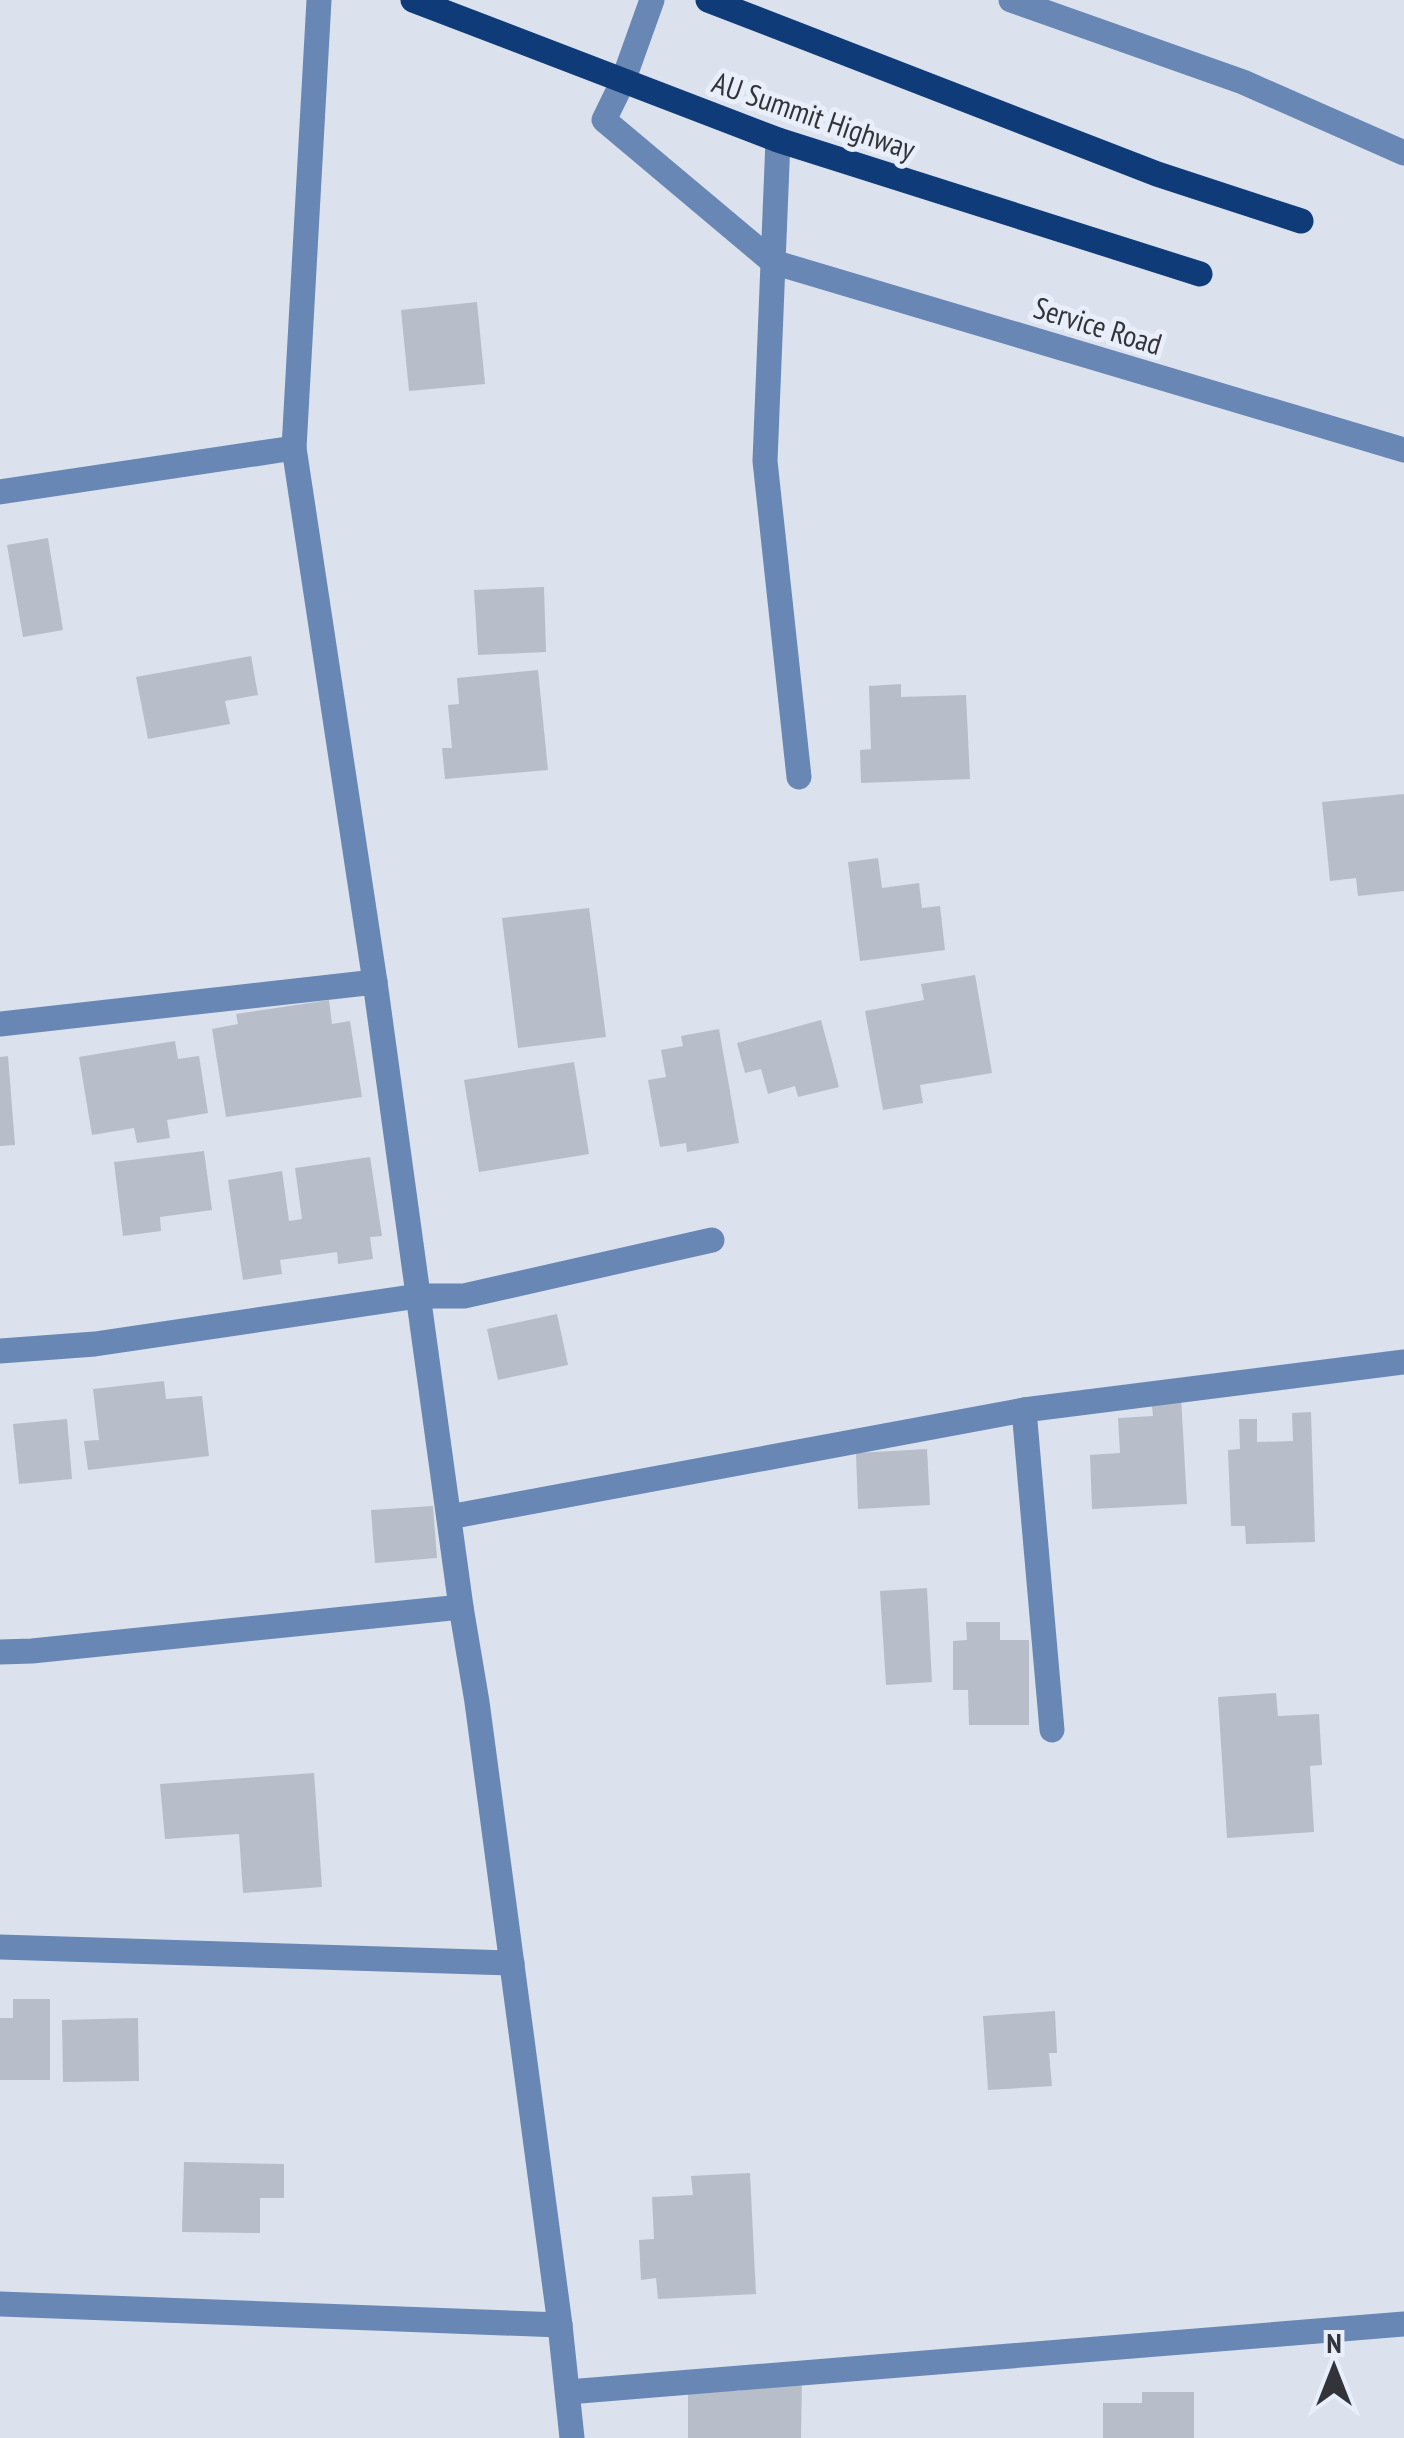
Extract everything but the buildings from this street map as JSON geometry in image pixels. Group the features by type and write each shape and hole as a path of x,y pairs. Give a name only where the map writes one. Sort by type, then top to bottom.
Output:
{"main road":[{"name":"AU Summit Highway","path":"413,0 778,140 1200,274"},
{"path":"708,0 1156,174 1301,222"}],"street":[{"path":"318,0 294,448 477,1702 572,2438"},
{"path":"652,0 623,81 604,120 773,262"},
{"path":"1011,0 1243,82 1404,153"},
{"path":"778,140 764,461 800,777"},
{"name":"Service Road","path":"773,262 1404,450"},
{"path":"0,492 294,448"},
{"path":"0,1024 374,982"},
{"path":"0,1352 96,1344 418,1296 464,1296 712,1240"},
{"path":"449,1517 1024,1410 1404,1362"},
{"path":"1024,1410 1052,1730"},
{"path":"0,1652 461,1608"},
{"path":"0,1947 512,1963"},
{"path":"0,2304 560,2325"},
{"path":"568,2392 1404,2324"}]}
